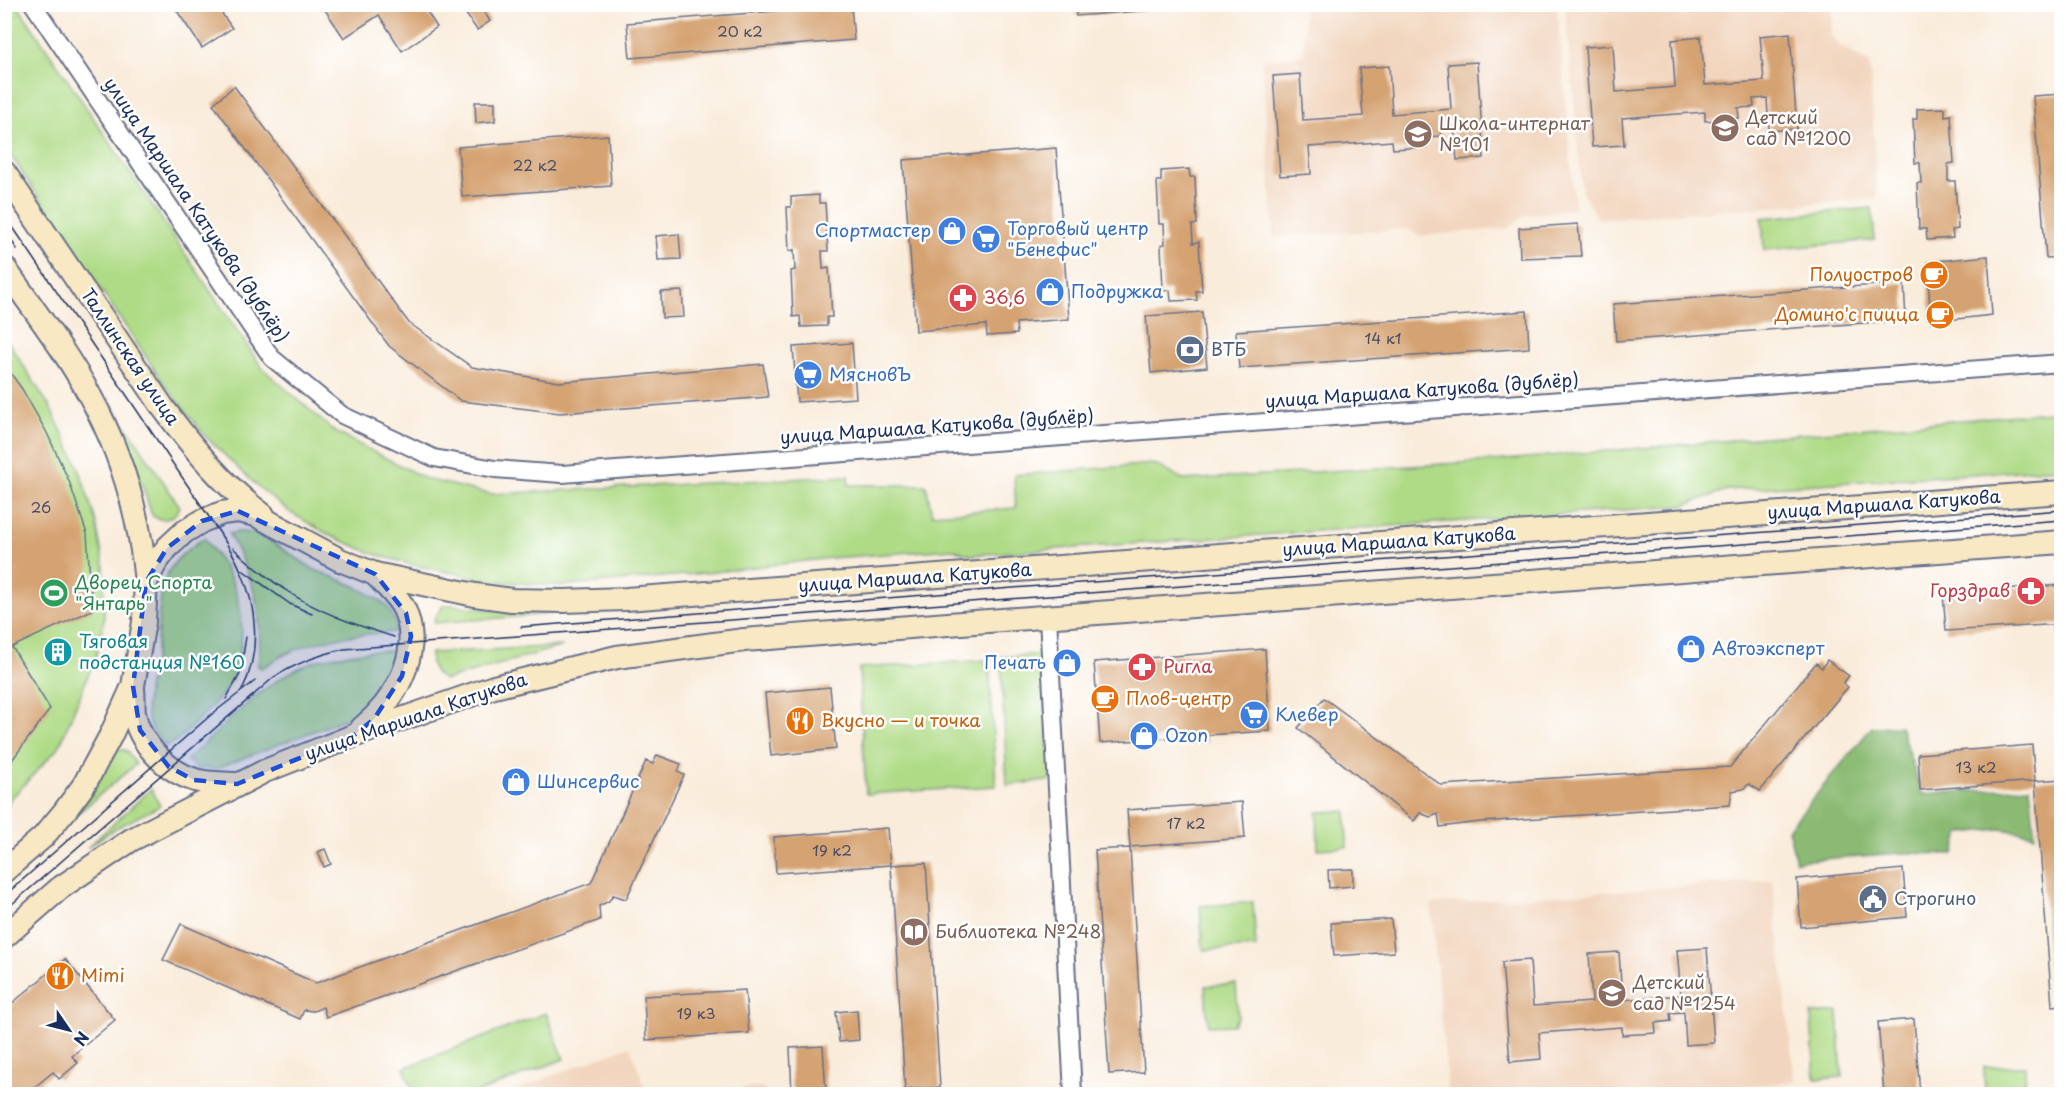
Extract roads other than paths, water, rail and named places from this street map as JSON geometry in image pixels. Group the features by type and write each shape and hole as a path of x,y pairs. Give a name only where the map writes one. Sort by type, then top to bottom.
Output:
{"main road":[{"name":"Таллинская улица","path":"4,172 190,445 251,506 276,525"},
{"path":"4,267 89,394 109,435 126,480 136,519 146,582"},
{"name":"улица Маршала Катукова","path":"4,871 43,837 84,785 111,735 133,686 144,622 146,582 155,564 184,532 209,517 222,513 238,511 256,515 340,560 375,574 475,595 512,600 563,601 626,599 2061,492"},
{"name":"улица Маршала Катукова","path":"4,937 60,888 111,853 237,784 353,736 494,687 617,657 744,640 2061,542"},
{"path":"353,736 384,709 402,676 410,644 411,636 406,613 393,592 375,574"},
{"path":"133,686 134,715 148,746 160,759 169,767 194,780 237,784"}],"street":[{"name":"улица Маршала Катукова (дублёр)","path":"33,4 272,358 342,416 434,458 495,470 562,474 2061,363"},
{"path":"1048,617 1073,1095"}],"tram line":[{"path":"4,214 237,562 250,598 254,630 252,661 242,690"},
{"path":"4,230 17,249"},
{"path":"521,627 2062,510"},
{"path":"4,911 273,678 307,660 344,649 2062,520"},
{"path":"233,548 270,580 310,605 351,623 394,637"},
{"path":"241,569 290,604 312,614"},
{"path":"226,699 240,674 246,637"},
{"path":"4,896 212,714 255,681"}],"place":[{"name":"Детский сад №1200","path":"1725,128"},
{"name":"Школа-интернат №101","path":"1418,134"},
{"name":"Спортмастер","path":"952,231"},
{"name":"Торговый центр \"Бенефис\"","path":"986,239"},
{"name":"Полуостров","path":"1934,275"},
{"name":"Подружка","path":"1050,292"},
{"name":"36,6","path":"963,298"},
{"name":"Домино'с пицца","path":"1940,315"},
{"name":"ВТБ","path":"1190,350"},
{"name":"МясновЪ","path":"808,375"},
{"name":"Горздрав","path":"2031,591"},
{"name":"Дворец Спорта \"Янтарь\"","path":"54,593"},
{"name":"Автоэксперт","path":"1691,649"},
{"name":"Тяговая подстанция №160","path":"58,652"},
{"name":"Печать","path":"1067,663"},
{"name":"Ригла","path":"1142,667"},
{"name":"Плов-центр","path":"1105,699"},
{"name":"Клевер","path":"1254,715"},
{"name":"Вкусно — и точка","path":"800,721"},
{"name":"Ozon","path":"1144,736"},
{"name":"Шинсервис","path":"516,782"},
{"name":"Строгино","path":"1873,899"},
{"name":"Библиотека №248","path":"914,932"},
{"name":"Mimi","path":"60,976"},
{"name":"Детский сад №1254","path":"1612,993"}]}
